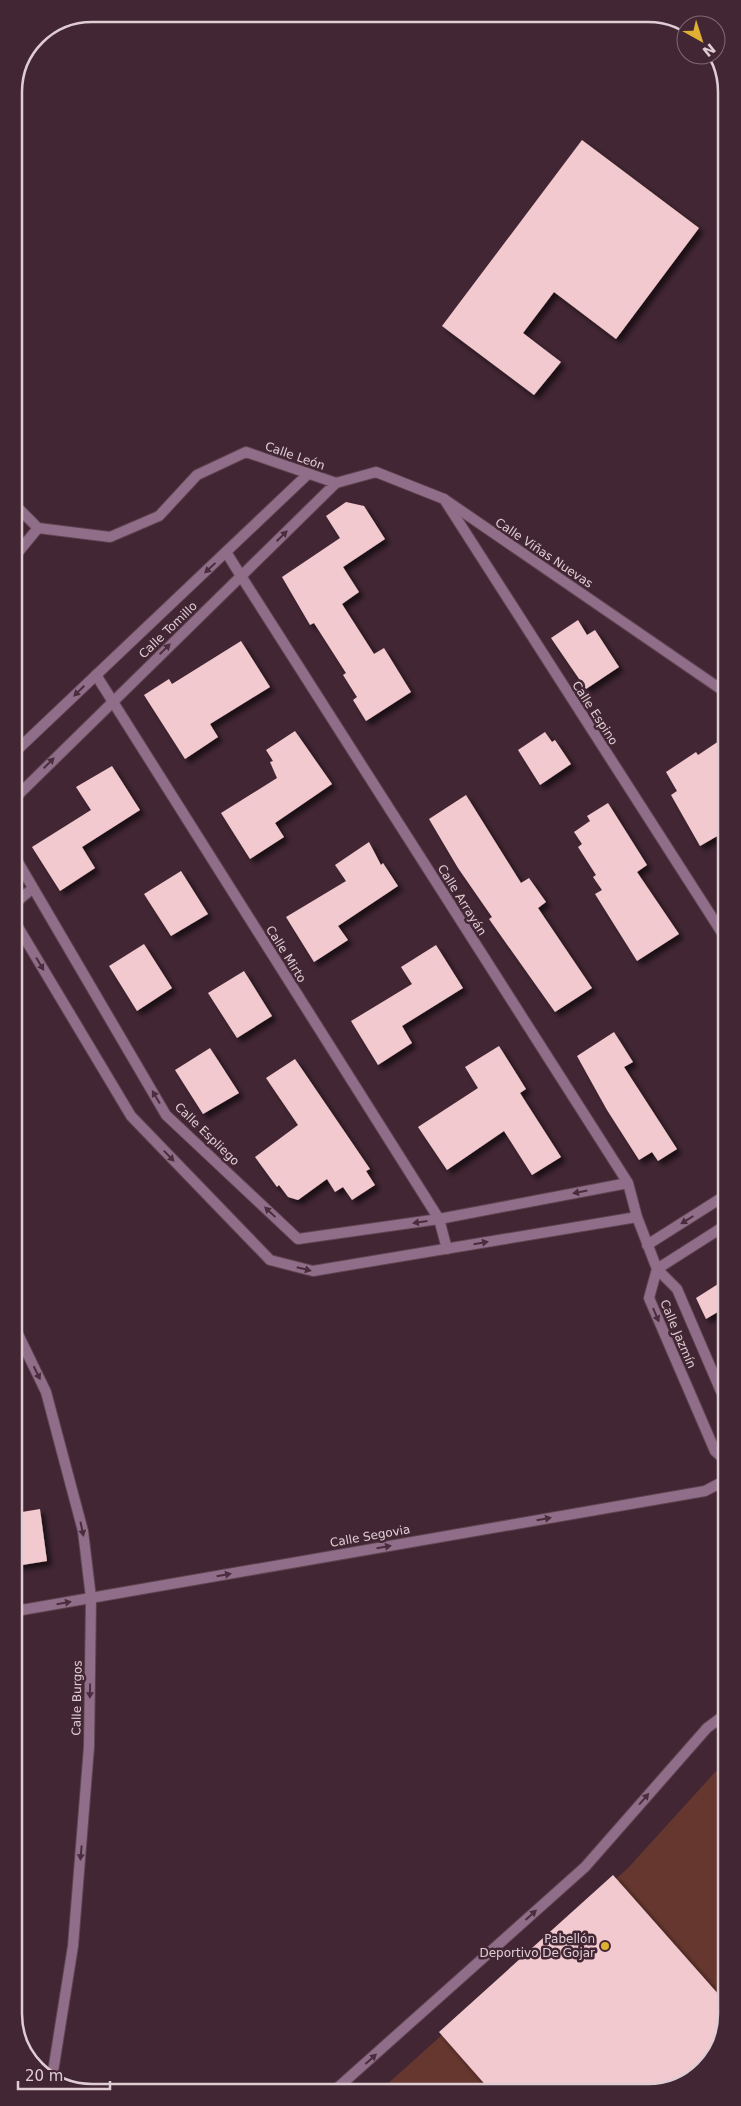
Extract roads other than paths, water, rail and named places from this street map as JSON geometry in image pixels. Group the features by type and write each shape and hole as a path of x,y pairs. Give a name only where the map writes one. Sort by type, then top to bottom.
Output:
{"street":[{"name":"Calle León","path":"38,528 110,537 159,516 197,475 246,452 336,483"},
{"name":"Calle Viñas Nuevas","path":"336,483 376,472 444,499 718,687"},
{"name":"Calle Tomillo","path":"23,744 308,474"},
{"name":"Calle Tomillo","path":"23,790 336,483"},
{"name":"Calle Espino","path":"444,499 718,927"},
{"path":"23,513 38,528 23,546"},
{"path":"226,552 241,576"},
{"name":"Calle Arrayán","path":"241,576 628,1183 637,1217 657,1269"},
{"path":"96,675 112,702"},
{"name":"Calle Mirto","path":"112,702 439,1219"},
{"name":"Calle Espliego","path":"23,872 166,1115 298,1239 439,1219 628,1183"},
{"path":"23,896 32,889"},
{"path":"23,935 131,1116 270,1260 314,1272 637,1217"},
{"path":"647,1245 718,1200"},
{"path":"439,1219 447,1249"},
{"path":"657,1269 718,1230"},
{"name":"Calle Jazmín","path":"718,1384 677,1288 657,1269 648,1298 715,1451 718,1454"},
{"name":"Calle Burgos","path":"23,1344 46,1392 83,1531 91,1598 89,1756 73,1946 53,2072"},
{"name":"Calle Segovia","path":"23,1610 705,1491 718,1484"},
{"path":"342,2083 585,1867 707,1728 718,1720"}],"place":[{"name":"Pabellón Deportivo De Gojar","path":"605,1946"}]}
